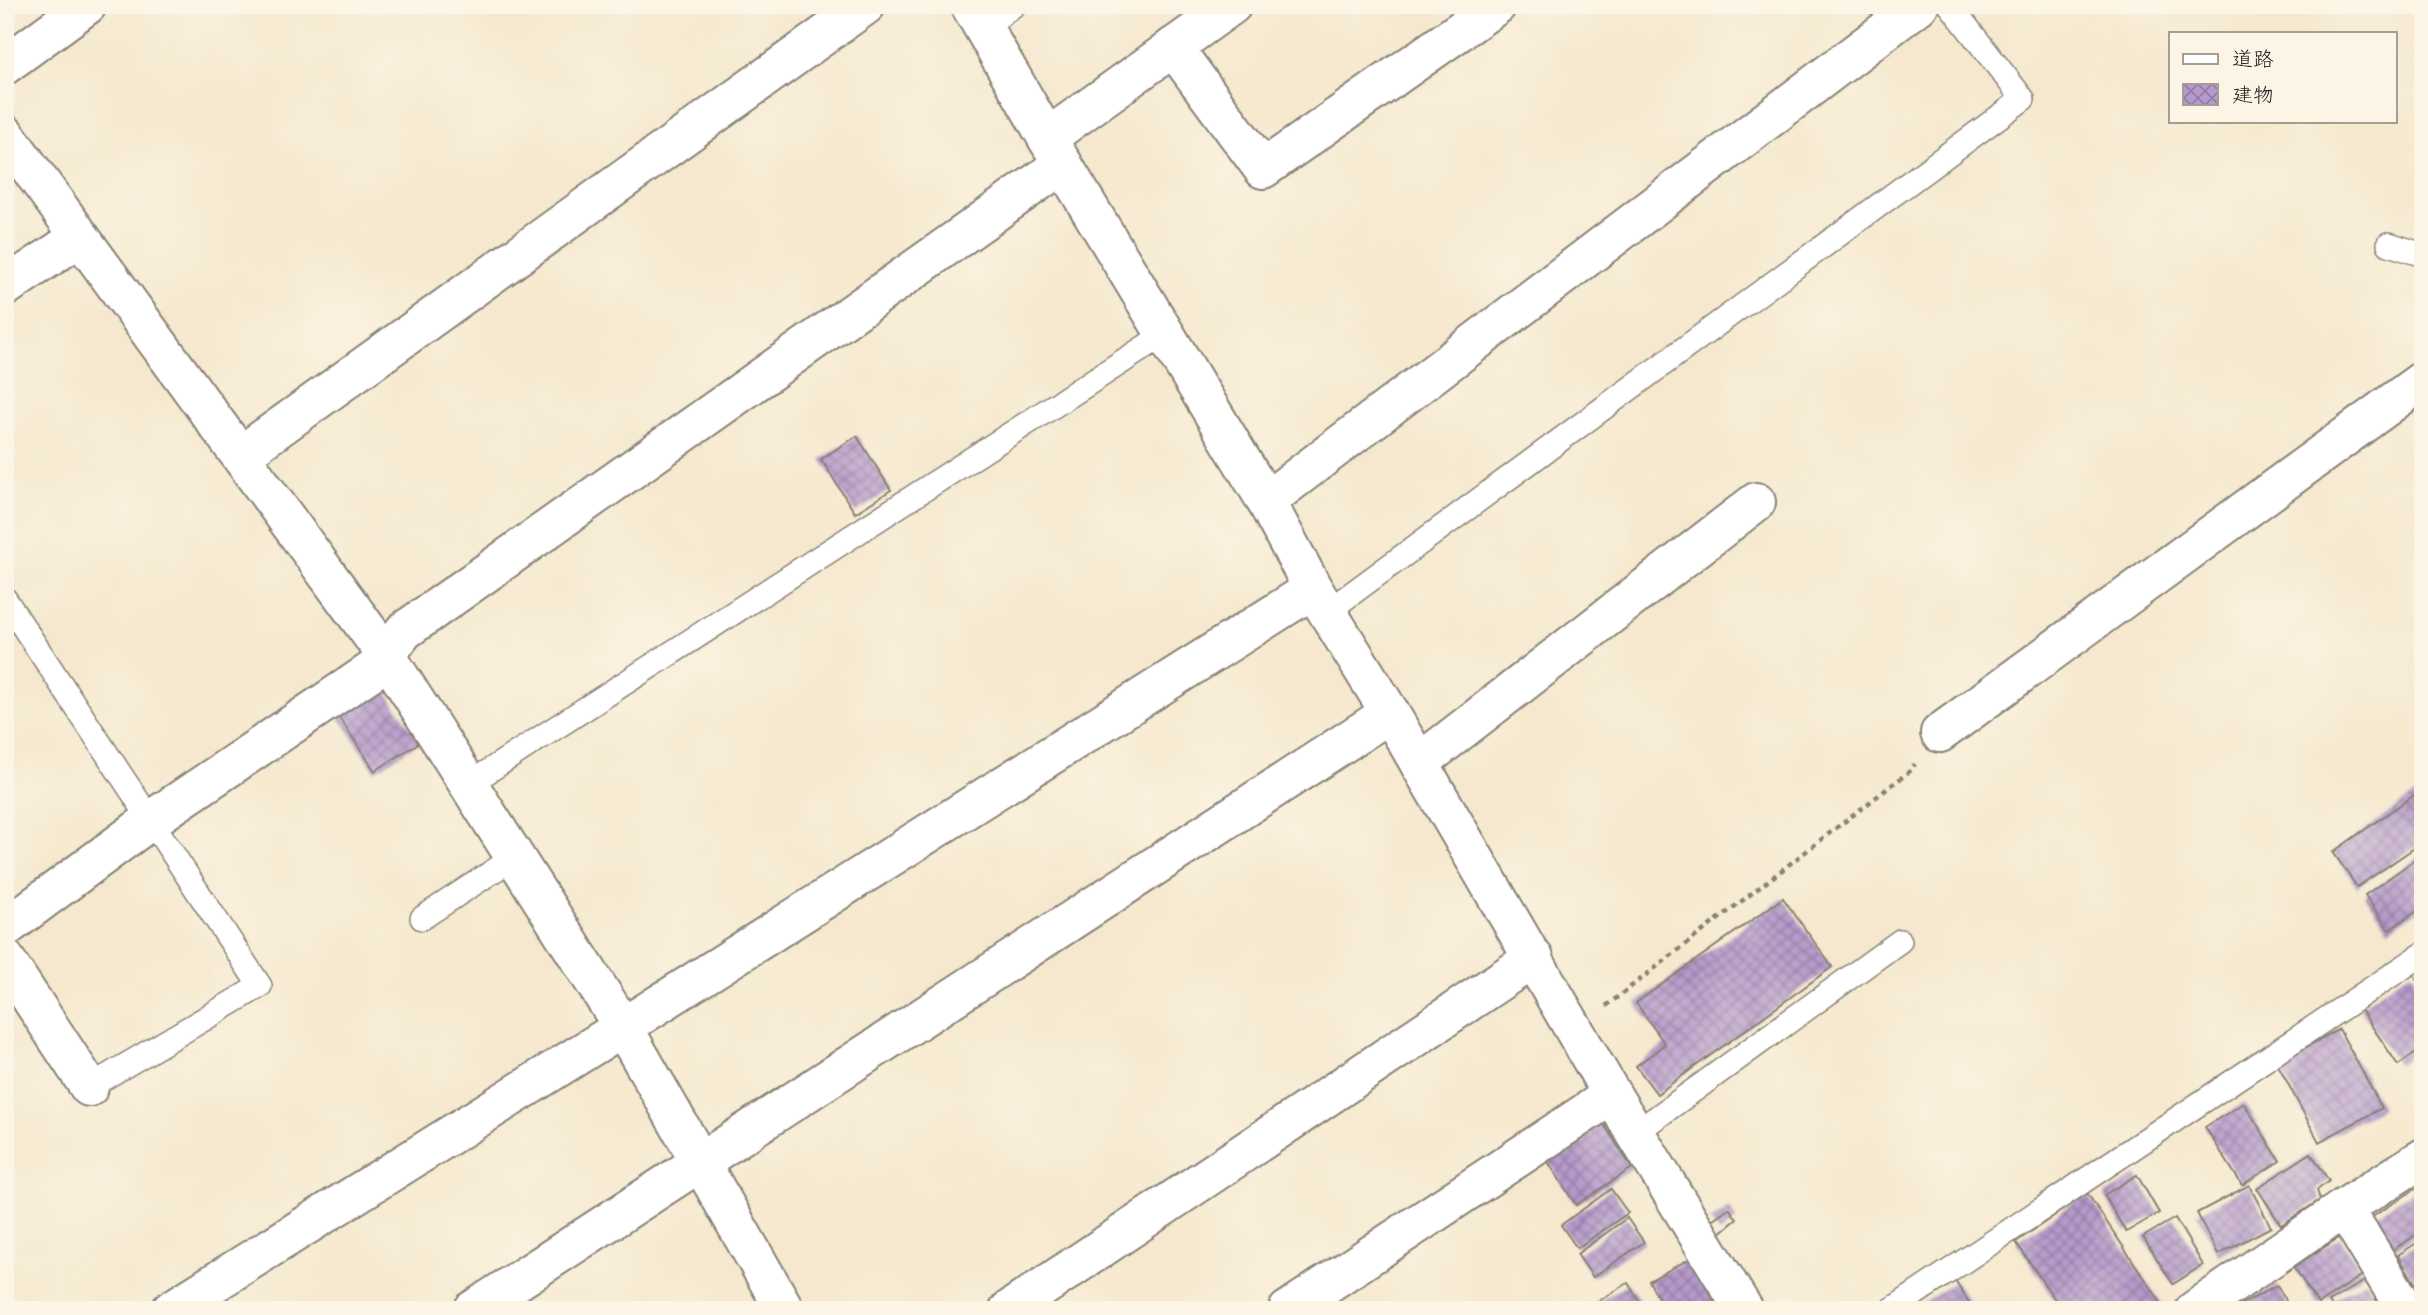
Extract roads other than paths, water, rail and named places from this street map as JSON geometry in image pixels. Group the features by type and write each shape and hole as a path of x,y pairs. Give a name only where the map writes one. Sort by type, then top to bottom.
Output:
{"street":[{"path":"5,65 87,5"},
{"path":"241,455 866,5"},
{"path":"5,928 151,820 376,668 404,631 1055,151 1173,47 1232,5"},
{"path":"1173,47 1263,169 1497,5"},
{"path":"1266,501 1919,5"},
{"path":"977,17 1266,501 1321,600 1390,713 1612,1095 1744,1310"},
{"path":"5,134 386,655 623,1027 785,1310"},
{"path":"5,287 80,237"},
{"path":"1941,733 2423,380"},
{"path":"1419,763 1756,502"},
{"path":"171,1310 623,1027 1321,600"},
{"path":"472,1310 1390,713"},
{"path":"1009,1310 1534,958"},
{"path":"5,959 89,1087"},
{"path":"1288,1310 1612,1095"},
{"path":"2195,1310 2344,1208 2423,1158"},
{"path":"2344,1208 2406,1310"}],"lane":[{"path":"977,17 1014,5"},
{"path":"1321,600 2023,99 1950,5"},
{"path":"2389,244 2423,255"},
{"path":"467,785 1165,334"},
{"path":"5,599 260,986 89,1087"},
{"path":"422,918 513,858"},
{"path":"1635,1133 1900,941"},
{"path":"1891,1310 2423,954"}]}
